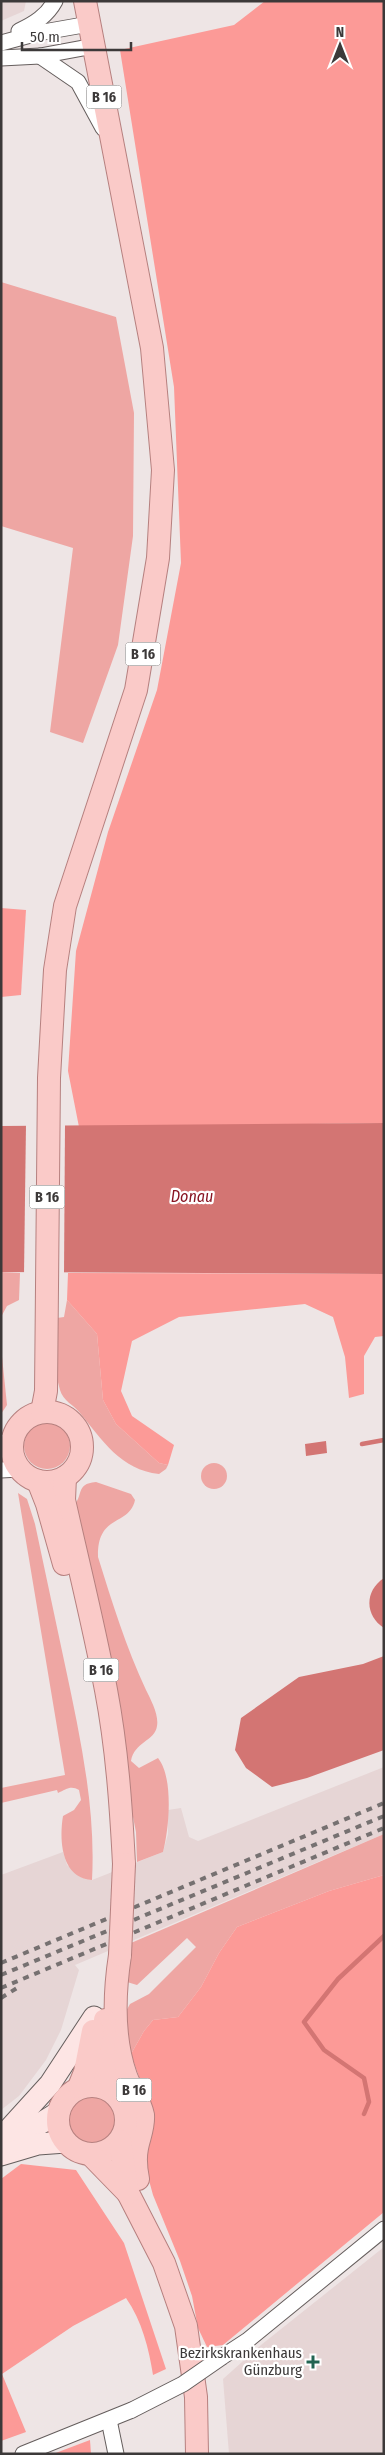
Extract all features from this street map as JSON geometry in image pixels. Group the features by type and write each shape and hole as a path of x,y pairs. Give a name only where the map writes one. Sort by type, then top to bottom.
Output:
{"main road":[{"name":"B 16","path":"42,1412 46,1390 49,1078 55,970 65,906 136,690 148,629 160,539 163,470 152,348 85,1"},
{"path":"20,1473 47,1482 64,1477 79,1461 82,1451 80,1433 68,1418 60,1414 42,1412 24,1420 7,1441 12,1447 14,1459 20,1473 47,1504 70,1587"},
{"name":"B 16","path":"64,1477 64,1500 106,1689 120,1781 114,1957 105,2008 79,2087"},
{"name":"B 16","path":"70,1528 70,1587 105,1758 118,1866"},
{"name":"B 16","path":"105,2008 106,2030 103,2062 108,2089"},
{"name":"B 16","path":"105,2008 127,2078 140,2104 143,2117 142,2134 137,2148 136,2171 152,2240"},
{"path":"1,2138 50,2084 105,2008"},
{"name":"B 16","path":"59,2112 70,2093 79,2087 94,2086 108,2089 123,2104 127,2116 126,2130 120,2141 128,2193"},
{"path":"1,2142 33,2128 59,2112"},
{"path":"1,2155 38,2144 66,2142 58,2122 59,2112"},
{"path":"91,2154 102,2153 112,2149 120,2141"},
{"name":"B 16","path":"66,2142 77,2151 91,2154 128,2193 164,2263 186,2326 196,2397 197,2454"}],"street":[{"path":"1,42 35,23 50,10 55,1"},
{"path":"1,42 89,24"},
{"path":"1,58 40,56 94,46"},
{"path":"40,56 78,82 113,149"},
{"path":"23,2454 132,2410 183,2384 248,2340 384,2229"},
{"path":"109,2420 116,2454"}],"shaded area":[{"path":"1,1 26,1 24,11 1,21"},
{"path":"265,1 384,1 384,1123 79,1127 68,1071 76,951 108,832 157,690 181,563 174,387 120,50 234,25"},
{"path":"1,282 116,317 134,413 133,536 118,645 83,743 50,732 73,548 1,526"},
{"path":"1,908 26,910 21,995 1,997"},
{"path":"1,1272 20,1273 19,1300 7,1306 1,1317"},
{"path":"68,1273 384,1274 384,1336 375,1337 364,1356 364,1394 349,1398 345,1357 333,1317 305,1304 179,1317 132,1341 121,1391 132,1416 174,1445 168,1465 159,1463 116,1424 103,1400 97,1334 67,1300"},
{"path":"67,1300 97,1334 103,1400 116,1424 159,1463 168,1465 159,1474 134,1467 123,1460 61,1394 56,1363 57,1318 64,1317"},
{"path":"1,1347 7,1405 1,1414"},
{"path":"52,1423 64,1429 69,1437 69,1455 64,1463 56,1468 42,1469 30,1463 25,1455 24,1441 30,1429 38,1424"},
{"path":"214,1463 223,1467 227,1476 223,1485 214,1489 205,1485 201,1476 205,1467"},
{"path":"96,1482 131,1494 135,1500 127,1514 114,1522 103,1533 99,1543 98,1557 126,1641 157,1717 157,1726 153,1735 136,1750 131,1761 139,1768 158,1758 163,1767 168,1790 167,1830 163,1852 137,1862 136,1832 72,1507 76,1503 82,1488 89,1483"},
{"path":"18,1493 27,1499 35,1524 76,1718 86,1772 92,1826 92,1880 82,1878 74,1873 64,1856 62,1846 63,1816 74,1810 81,1800 79,1790 71,1788 58,1793 57,1790 1,1803 1,1788 65,1775"},
{"path":"384,1767 384,1834 75,1965 79,1970 61,2030 46,2060 19,2096 1,2110 1,1875 63,1852 67,1865 85,1879 92,1880 163,1852 168,1834 168,1810 181,1808 189,1837 198,1841"},
{"path":"384,1834 384,1875 329,1891 237,1927 219,1953 201,1987 178,2017 153,2020 144,2031 131,2054 124,2015 130,2004 149,1994 196,1947 187,1938 137,1985 127,1982 131,1943"},
{"path":"384,1875 384,2212 223,2345 207,2347 198,2328 192,2296 180,2261 153,2195 147,2173 145,2094 131,2054 144,2031 153,2020 178,2017 201,1987 219,1953 237,1927 329,1891"},
{"path":"93,2094 102,2096 113,2105 118,2119 116,2128 107,2139 93,2144 84,2142 73,2133 68,2119 70,2110 79,2099"},
{"path":"21,2164 76,2170 124,2243 166,2369 153,2375 144,2335 126,2298 73,2326 2,2374 26,2432 1,2441 1,2179"},
{"name":"Bezirkskrankenhaus Günzburg","path":"384,2247 384,2454 229,2454 223,2379 261,2345"},
{"path":"90,2440 91,2454 53,2454"}],"water":[{"name":"Donau","path":"384,1123 384,1274 1,1272 1,1126"},
{"path":"326,1441 327,1453 306,1456 305,1444"},
{"path":"384,1578 384,1628 373,1617 369,1603 370,1596 377,1583"},
{"path":"384,1656 384,1750 307,1778 272,1787 246,1768 235,1750 241,1718 299,1677 363,1664"}],"pier":[{"path":"26,1124 65,1124 64,1275 24,1275"}],"waterway":[{"path":"362,1444 384,1440"},
{"path":"364,2114 369,2102 364,2078 324,2050 304,2022 338,1979 384,1936"}],"railway":[{"path":"1,1963 384,1803"},
{"path":"1,1975 384,1816"},
{"path":"1,1988 384,1828"},
{"path":"1,1998 17,1988"}],"place":[{"name":"Bezirkskrankenhaus Günzburg","path":"313,2362"}]}
